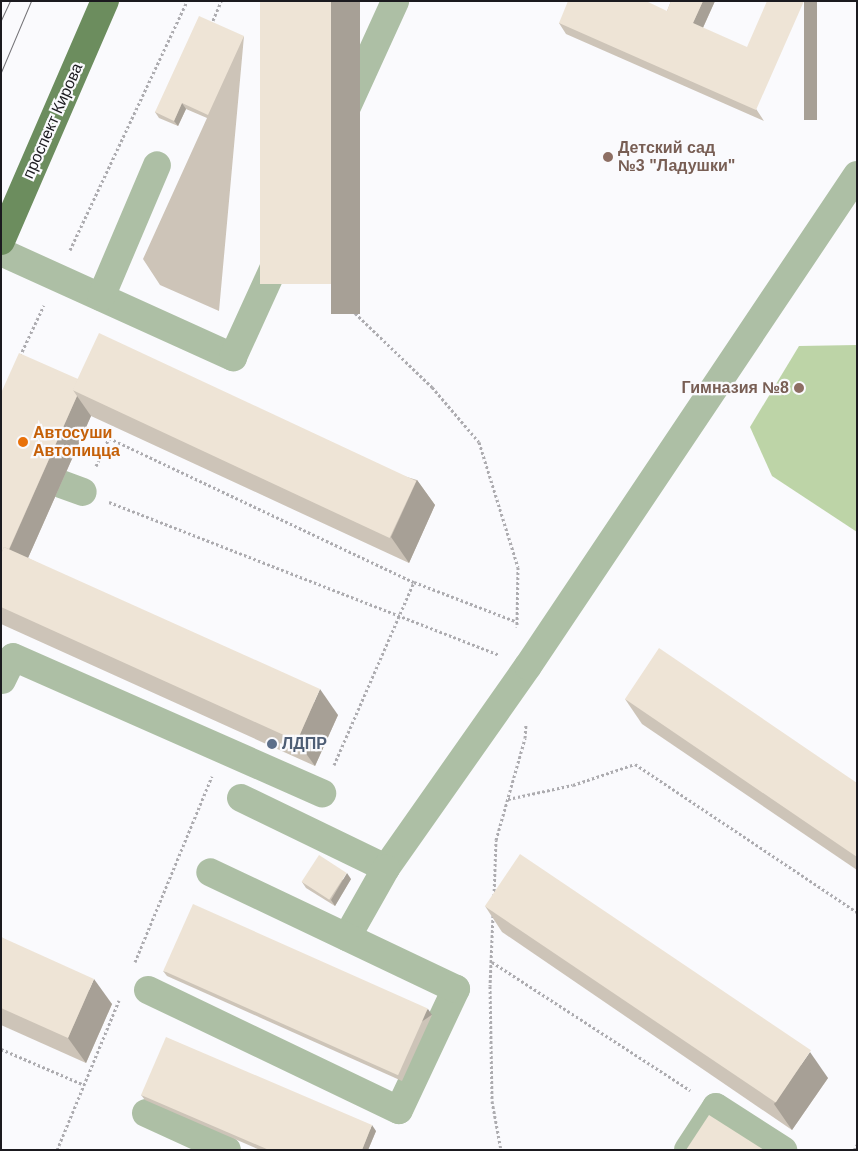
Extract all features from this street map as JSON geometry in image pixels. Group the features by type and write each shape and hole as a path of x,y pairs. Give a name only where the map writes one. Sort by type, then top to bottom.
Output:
{"main road":[{"name":"проспект Кирова","path":"1,241 105,1"}],"lane":[{"path":"1,252 234,357 395,1"},
{"path":"102,297 157,165"},
{"path":"347,937 386,868 528,666 857,175"},
{"path":"2,681 13,657 322,793"},
{"path":"241,798 386,868"},
{"path":"148,990 399,1110 456,989 210,872"},
{"path":"688,1150 716,1107 783,1150"},
{"path":"146,1113 227,1150"}],"path":[{"path":"16,364 187,1"},
{"path":"207,34 221,1"},
{"path":"302,209 355,313 432,387 479,442 518,568 515,621 528,666"},
{"path":"515,621 414,582 109,438 72,488 528,666"},
{"path":"322,793 414,582"},
{"path":"501,1150 492,1102 491,962 496,840 525,738 526,720"},
{"path":"133,968 223,750"},
{"path":"508,799 572,785 635,764 857,912"},
{"path":"491,962 716,1107"},
{"path":"57,1150 122,995"},
{"path":"1,1049 84,1085"},
{"path":"854,1150 857,1145"}],"green space":[{"path":"857,345 857,532 772,476 750,427 799,346"}],"building":[{"path":"260,1 331,1 331,284 260,284"},
{"path":"568,1 646,1 667,11 671,1 703,1 693,23 747,47 767,1 804,1 756,110 559,23"},
{"path":"199,16 244,36 208,115 182,103 174,121 155,112"},
{"path":"99,333 416,481 390,538 72,390"},
{"path":"19,353 78,379 73,390 77,396 9,549 4,547 1,554 1,393"},
{"path":"4,547 320,689 297,741 1,607 1,554"},
{"path":"659,648 857,783 857,857 625,699"},
{"path":"520,854 811,1050 776,1103 485,906"},
{"path":"319,855 347,873 329,900 302,882"},
{"path":"193,904 428,1009 398,1075 163,971"},
{"path":"1,937 94,979 68,1038 1,1008"},
{"path":"166,1037 372,1125 362,1150 269,1150 141,1095"},
{"path":"709,1115 764,1150 686,1150"}],"tram line":[{"path":"1,20 10,1"},
{"path":"1,72 31,1"}],"place":[{"name":"Детский сад №3 \"Ладушки\"","path":"608,157"},
{"name":"Гимназия №8","path":"799,388"},
{"name":"Автосуши Автопицца","path":"23,442"},
{"name":"ЛДПР","path":"272,744"}]}
